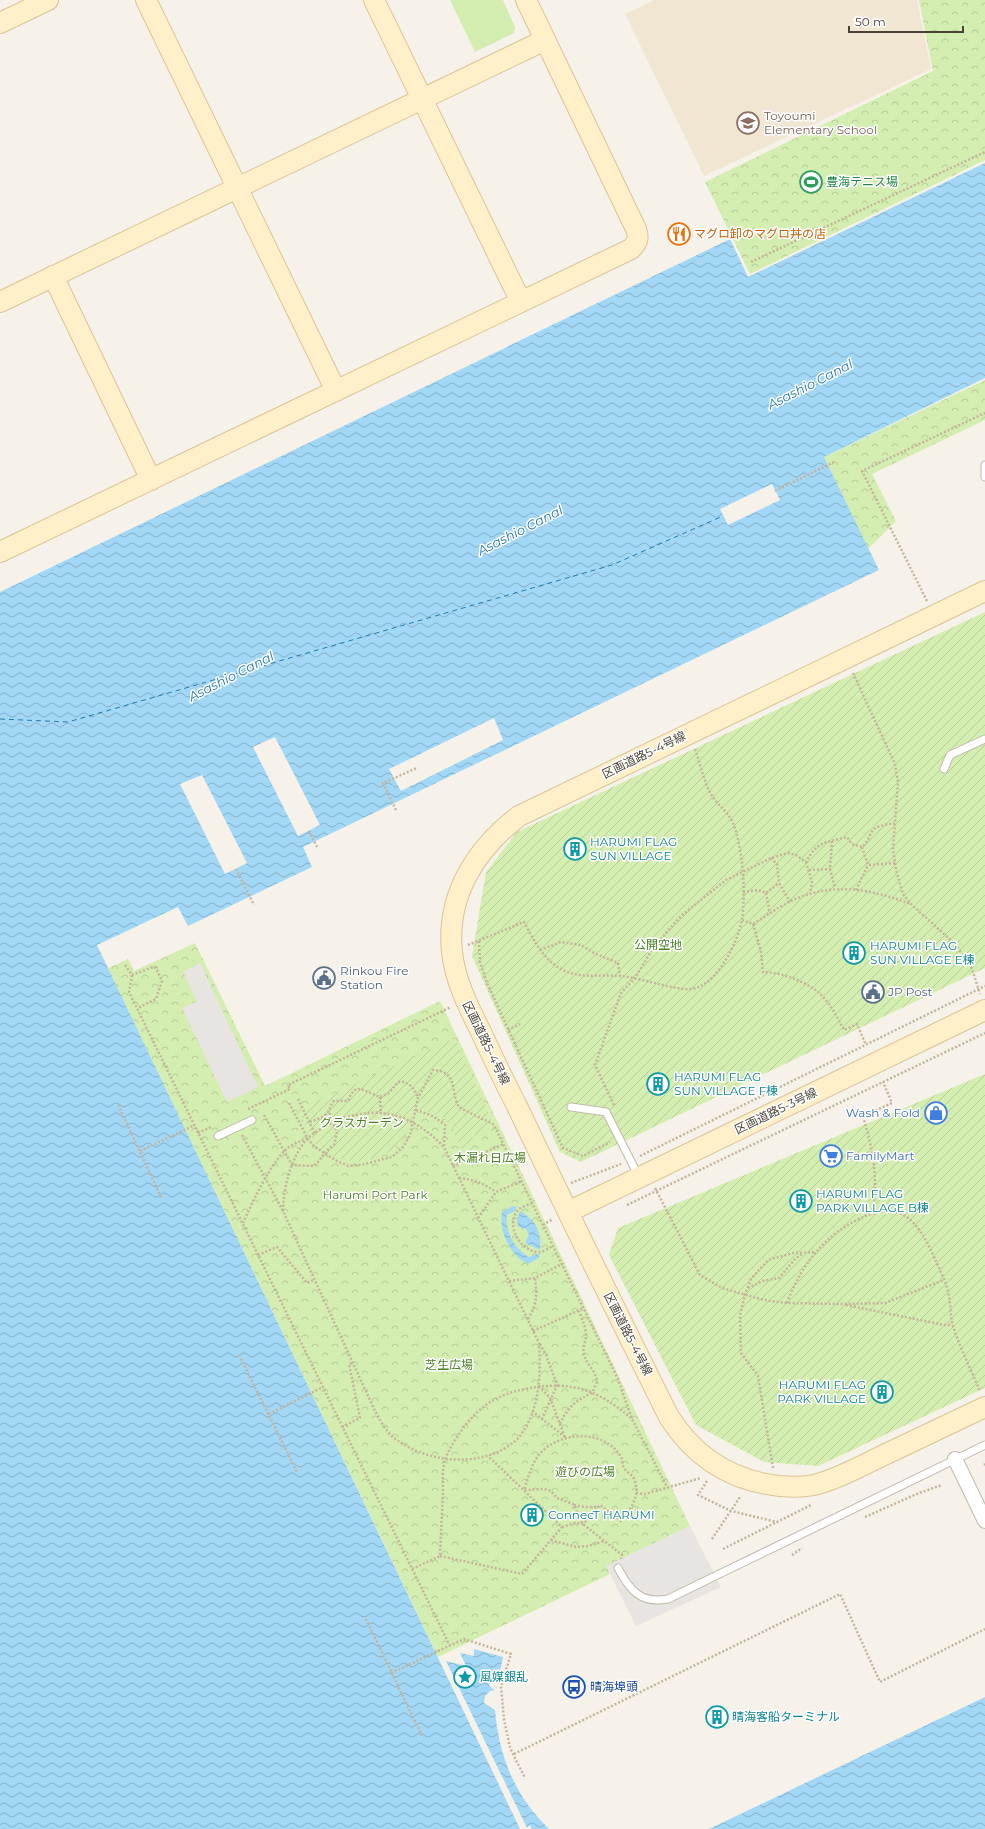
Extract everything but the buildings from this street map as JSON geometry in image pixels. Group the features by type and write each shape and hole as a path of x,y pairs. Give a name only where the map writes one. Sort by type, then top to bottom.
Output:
{"street":[{"path":"0,23 48,0"},
{"path":"146,0 336,391"},
{"path":"374,0 521,302"},
{"path":"0,552 631,249 638,240 636,229 526,0"},
{"path":"0,302 545,40"},
{"path":"53,276 151,480"},
{"name":"区画道路5-4号線","path":"985,591 519,816 502,829 487,844 474,862 458,896 452,932 452,952 456,974 467,1004 560,1216 669,1417 677,1429 698,1452 725,1472 744,1479 776,1486 788,1487 813,1485 842,1475 985,1407"},
{"name":"区画道路5-3号線","path":"560,1216 875,1064 983,1003"},
{"path":"955,1460 985,1522"}],"lane":[{"path":"985,466 985,478"},
{"path":"944,769 950,756 985,739"},
{"path":"571,1107 606,1112 618,1138 643,1176"},
{"path":"218,1136 252,1120"},
{"path":"618,1568 627,1586 639,1596 654,1602 668,1600 985,1445"}],"path":[{"path":"751,262 985,152"},
{"path":"927,602 862,471 985,413"},
{"path":"775,491 834,462"},
{"path":"847,658 895,764 898,782 893,849 895,864 903,894 911,904 954,943 971,966 983,1003"},
{"path":"452,952 524,922 540,950 551,962 564,971 581,976 620,976 635,978 686,990 698,987 710,980 731,952 742,920 742,872 733,824 726,810 714,799 706,784 691,733"},
{"path":"396,810 383,783 417,768"},
{"path":"862,847 868,842 871,831 878,826 894,823"},
{"path":"309,831 317,847"},
{"path":"806,862 812,850 820,844 846,837 852,844 862,847"},
{"path":"832,841 830,869 835,888"},
{"path":"856,890 868,865 862,847"},
{"path":"615,1106 595,1065 621,993 635,978 653,948 681,916 726,880 771,858 788,853 796,855 806,862 812,882 810,894"},
{"path":"771,858 777,864 779,883 790,902"},
{"path":"868,865 895,864"},
{"path":"236,868 254,905"},
{"path":"809,870 830,869"},
{"path":"743,892 758,890 766,892 779,883"},
{"path":"753,924 790,902 810,894 835,888 856,890 890,897 911,904"},
{"path":"766,892 770,914"},
{"path":"742,920 753,924"},
{"path":"753,924 761,952 763,972 780,973 795,979 824,997 844,1030 857,1024 892,1103 863,1116 871,1143 876,1178 873,1213"},
{"path":"479,941 480,962 487,983 563,1148 583,1156 618,1138"},
{"path":"540,950 561,942 581,945 594,953 618,963 620,976"},
{"path":"125,965 132,975 130,992 450,1646"},
{"path":"132,975 153,967 156,968 162,981 156,999 138,1008"},
{"path":"635,1158 985,986"},
{"path":"247,1110 290,1089 288,1085 451,1006"},
{"path":"508,1030 520,1024"},
{"path":"623,1206 985,1033"},
{"path":"289,1103 308,1139 323,1154 348,1166 362,1166 392,1157 403,1147 410,1135 418,1098 433,1070 439,1070 451,1079 459,1106 465,1112 473,1113 494,1125 618,1379 632,1419 667,1487"},
{"path":"292,1165 314,1166 322,1160 323,1154 334,1145 337,1133 329,1112 330,1104 334,1101 348,1101 351,1094 356,1089 361,1089 380,1097 389,1093 398,1082 404,1081 409,1083 418,1098"},
{"path":"380,1097 381,1114"},
{"path":"298,1099 315,1134"},
{"path":"118,1105 162,1199"},
{"path":"416,1110 433,1116 445,1125 444,1147"},
{"path":"310,1122 329,1112"},
{"path":"243,1223 265,1178 285,1151 292,1145 308,1139 333,1123 346,1117 361,1114 391,1114 413,1122 431,1134 444,1147 527,1319 546,1355 557,1384 542,1419"},
{"path":"264,1115 292,1165"},
{"path":"140,1151 195,1126"},
{"path":"198,1133 214,1126"},
{"path":"238,1127 282,1211 375,1411 395,1439 427,1456 446,1459 465,1460 488,1456 506,1448 519,1438 529,1421 532,1412 539,1386 539,1343"},
{"path":"282,1211 284,1189 292,1165 308,1139"},
{"path":"453,1166 504,1144"},
{"path":"639,1155 643,1176 700,1275 722,1288 745,1295 787,1303 842,1304 885,1302 944,1280"},
{"path":"563,1186 622,1164"},
{"path":"459,1178 470,1179 483,1183 496,1192"},
{"path":"478,1218 496,1192 522,1181"},
{"path":"532,1203 518,1210 514,1219 513,1224 518,1239 523,1246 530,1250 540,1252 553,1246"},
{"path":"787,1303 795,1282 815,1252 829,1237 845,1226 873,1213 886,1210 895,1211 906,1216 913,1222 927,1242 944,1280 949,1296 952,1325 980,1392 985,1390"},
{"path":"543,1224 560,1216"},
{"path":"258,1255 277,1247 307,1283 314,1280"},
{"path":"776,1486 758,1376 741,1353 739,1321 745,1295 751,1279 768,1260 779,1256 804,1252 815,1252"},
{"path":"747,1289 762,1281 779,1278 804,1252"},
{"path":"509,1282 535,1278 562,1264"},
{"path":"527,1319 535,1307 537,1292 535,1278"},
{"path":"842,1304 944,1325 952,1325"},
{"path":"533,1331 584,1308"},
{"path":"560,1424 565,1413 579,1398 592,1393 597,1382 597,1378 583,1352 585,1330 579,1311"},
{"path":"239,1355 297,1472"},
{"path":"342,1427 360,1418 349,1364 353,1363"},
{"path":"440,1556 444,1464 459,1434 472,1416 484,1404 502,1396 539,1386 557,1384 592,1393 613,1404 632,1419"},
{"path":"539,1386 550,1398 565,1437"},
{"path":"269,1414 323,1387"},
{"path":"532,1412 565,1437"},
{"path":"587,1436 614,1449 622,1457 624,1469 634,1477 636,1493 631,1509 622,1521 600,1505 597,1507 585,1507 557,1498 551,1491 544,1489 524,1490 538,1455 565,1437 587,1436"},
{"path":"488,1456 562,1527"},
{"path":"636,1493 645,1494 701,1478"},
{"path":"707,1481 698,1495 731,1511 746,1516 777,1522"},
{"path":"857,1519 872,1515 919,1493 942,1485"},
{"path":"712,1539 740,1497"},
{"path":"573,1504 584,1524 622,1555"},
{"path":"723,1549 812,1505"},
{"path":"584,1524 597,1507"},
{"path":"412,1569 440,1556 522,1574 562,1527 575,1523 584,1524"},
{"path":"551,1540 576,1546 588,1546 604,1541"},
{"path":"792,1555 808,1544"},
{"path":"514,1754 840,1594 880,1682 985,1629"},
{"path":"366,1619 422,1736"},
{"path":"391,1673 464,1639 511,1654 501,1686 504,1719 510,1748 525,1778"}],"shaded area":[{"name":"Toyoumi Elementary School","path":"655,0 917,0 931,69 704,176 625,14"},
{"path":"200,963 258,1087 227,1102 182,1008 197,1001 183,972"},
{"path":"690,1526 721,1587 636,1626 606,1566"}],"green space":[{"path":"450,0 503,0 515,27 514,33 475,52"},
{"path":"919,0 985,0 985,160 750,274 705,182 933,71"},
{"path":"985,380 985,420 872,474 896,521 868,549 824,457"},
{"name":"公開空地","path":"985,612 985,968 581,1162 560,1152 472,956 486,872 517,832"},
{"name":"Harumi Port Park","path":"195,943 265,1086 440,1001 690,1526 607,1566 610,1574 438,1657 108,968 128,959 134,971"},
{"name":"グラスガーデン","path":"455,1038 494,1125 473,1136 474,1150 464,1153 456,1138 452,1125 441,1116 414,1108 410,1127 402,1140 393,1149 382,1155 358,1161 345,1160 333,1156 318,1147 308,1132 298,1110"},
{"path":"985,1074 985,1388 818,1466 764,1462 696,1425 609,1255 618,1228"}],"water":[{"name":"Asashio Canal","path":"985,163 985,378 824,457 879,570 303,847 312,867 188,926 178,907 97,945 520,1829 0,1829 0,592 730,239 748,277"},
{"path":"513,1206 517,1207 515,1211 507,1215 507,1227 512,1239 519,1249 529,1257 540,1253 538,1258 528,1264 521,1260 511,1248 504,1235 501,1220 502,1212"},
{"path":"520,1211 530,1218 537,1227 540,1238 540,1250 525,1243 529,1235 526,1229 518,1227 517,1219"},
{"path":"474,1649 503,1657 499,1677 491,1677 489,1686 495,1690 490,1691 485,1696 484,1703 495,1710 500,1744 511,1775 518,1789 537,1816 549,1829 532,1829 530,1825 527,1828 446,1661 466,1666 460,1653 474,1656"},
{"path":"985,1697 985,1829 709,1829"}],"pier":[{"path":"772,484 780,500 728,525 720,509"},
{"path":"494,718 503,740 401,791 389,769"},
{"path":"275,737 320,825 298,836 253,747"},
{"path":"202,775 247,863 225,874 180,784"}],"ferry route":[{"path":"0,719 68,722 612,565 723,516"}],"place":[{"name":"Toyoumi Elementary School","path":"748,123"},
{"name":"豊海テニス場","path":"811,182"},
{"name":"マグロ卸のマグロ丼の店","path":"679,234"},
{"name":"HARUMI FLAG SUN VILLAGE","path":"575,849"},
{"name":"HARUMI FLAG SUN VILLAGE E棟","path":"854,953"},
{"name":"Rinkou Fire Station","path":"324,978"},
{"name":"JP Post","path":"873,992"},
{"name":"HARUMI FLAG SUN VILLAGE F棟","path":"658,1084"},
{"name":"Wash & Fold","path":"936,1113"},
{"name":"FamilyMart","path":"831,1156"},
{"name":"HARUMI FLAG PARK VILLAGE B棟","path":"801,1201"},
{"name":"HARUMI FLAG PARK VILLAGE","path":"882,1392"},
{"name":"ConnecT HARUMI","path":"532,1515"},
{"name":"風媒銀乱","path":"465,1677"},
{"name":"晴海埠頭","path":"574,1687"},
{"name":"晴海客船ターミナル","path":"717,1717"}],"park label":[{"name":"木漏れ日広場","path":"490,1158"},
{"name":"芝生広場","path":"449,1365"},
{"name":"遊びの広場","path":"585,1472"}]}
